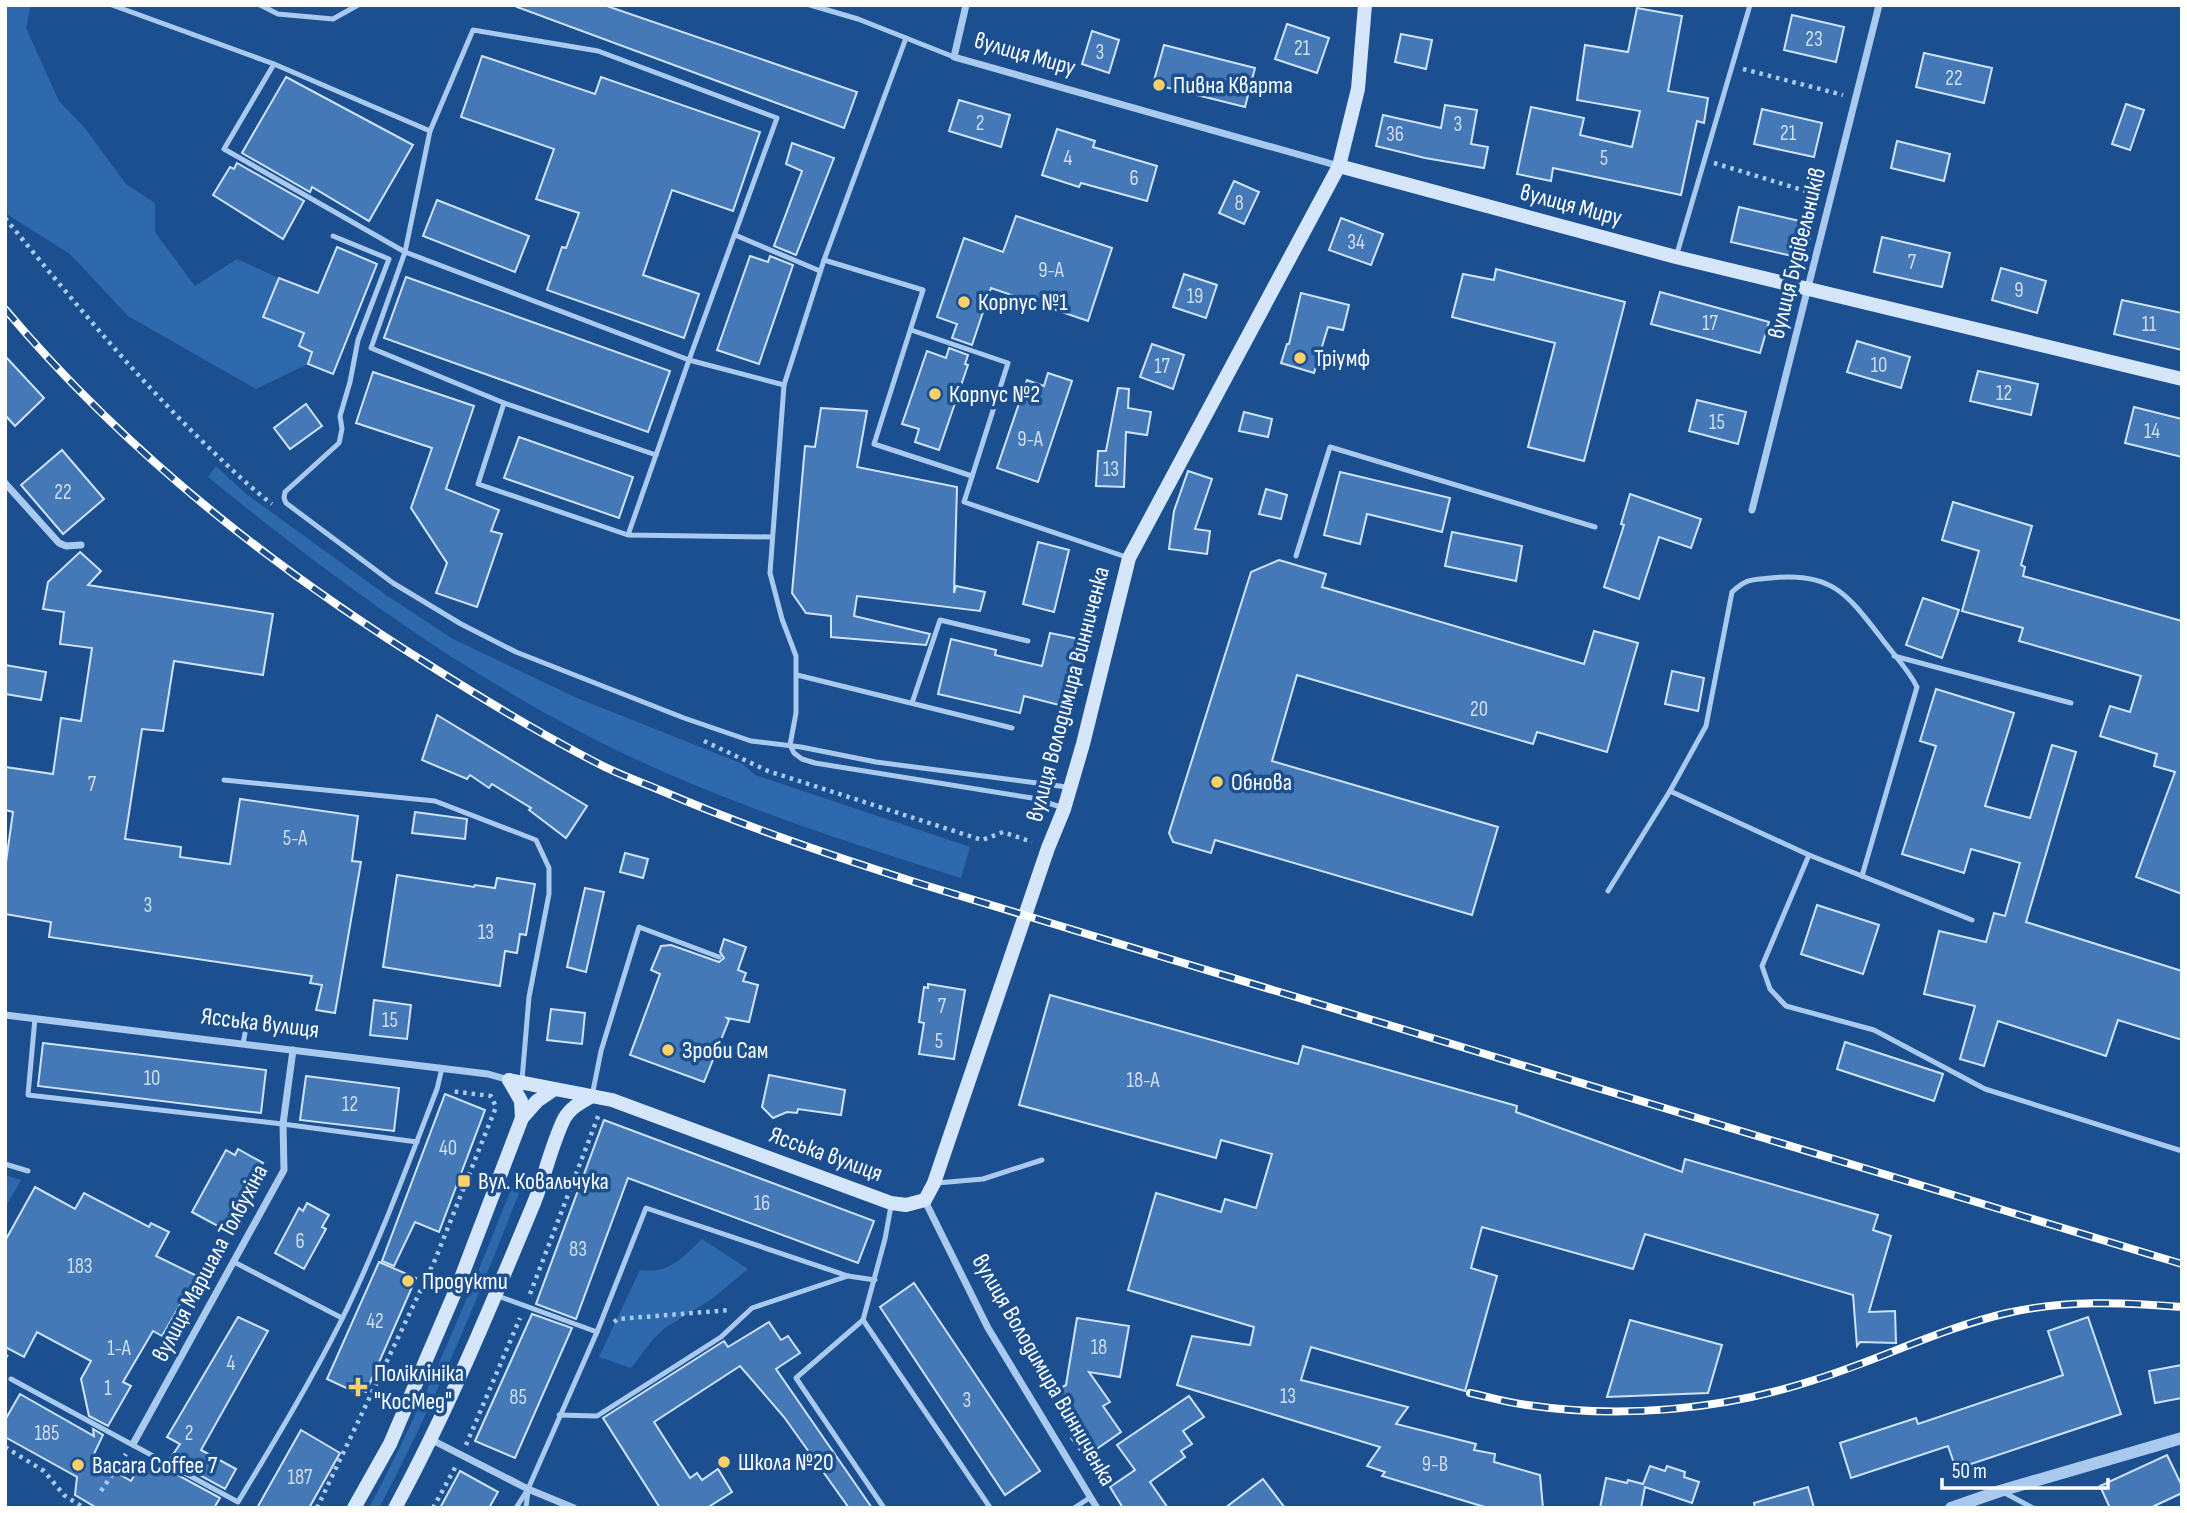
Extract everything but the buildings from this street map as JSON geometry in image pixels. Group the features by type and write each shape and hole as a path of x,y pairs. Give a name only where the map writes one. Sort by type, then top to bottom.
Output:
{"main road":[{"name":"вулиця Володимира Винниченка","path":"925,1200 934,1184 1048,848 1064,809 1129,558 1339,166 1358,89 1365,5"},
{"name":"вулиця Миру","path":"1339,166 1676,257 2182,379"},
{"name":"Ясська вулиця","path":"515,1081 612,1100 891,1203 906,1205 925,1200"},
{"path":"515,1081 522,1101 522,1118"},
{"path":"354,1508 401,1419 461,1278 522,1118 537,1101 553,1090"},
{"path":"395,1508 432,1440 496,1295 541,1187 565,1117 575,1105 592,1096"}],"street":[{"path":"954,57 966,5"},
{"name":"вулиця Будівельників","path":"1752,510 1879,5"},
{"name":"вулиця Миру","path":"954,57 1339,166"},
{"path":"5,483 59,542 66,546 81,545"},
{"name":"Ясська вулиця","path":"5,1015 488,1074 515,1081"},
{"name":"вулиця Маршала Толбухіна","path":"133,1444 284,1170 283,1124 293,1050"},
{"name":"вулиця Володимира Винниченка","path":"925,1200 988,1328 1097,1508"},
{"path":"1951,1508 2182,1438"},
{"path":"432,1440 528,1489 574,1508"}],"lane":[{"path":"112,5 274,64 430,131"},
{"path":"260,5 278,14 332,19 358,5"},
{"path":"810,5 858,19 954,57"},
{"path":"1676,257 1750,5"},
{"path":"628,535 777,118 598,51 473,30 430,131 405,252 371,348 504,404 656,455"},
{"path":"906,38 820,271 784,385 769,573 796,656 796,713 790,745 794,753 802,759 815,763 1014,794 1064,809"},
{"path":"274,64 224,149 405,252 689,360 784,385"},
{"path":"734,234 820,271"},
{"path":"333,236 389,258 358,340 340,416 340,443 285,492 286,503 393,583 461,624 516,652 684,718 751,741 790,745 876,762 1070,788"},
{"path":"824,260 923,290 874,444 972,476"},
{"path":"911,330 1008,363 964,502 1129,558"},
{"path":"504,404 478,484 628,535 772,537"},
{"path":"1296,556 1331,447 1595,527"},
{"path":"1608,891 1670,791 1706,726 1732,592 1744,581 1783,577 1812,578 1834,586 1856,605 1909,672 1917,687 1862,876"},
{"path":"912,703 940,620 1028,641"},
{"path":"1894,656 2071,703"},
{"path":"797,675 1012,728"},
{"path":"224,780 435,801 536,839 549,868 549,894 515,1081"},
{"path":"1670,791 1809,855 1972,920"},
{"path":"1809,855 1762,966 1770,989 1786,1006 1874,1030 1984,1089 2182,1151"},
{"path":"592,1096 601,1051 639,928 719,957"},
{"path":"243,1044 248,1017"},
{"path":"35,1018 28,1095 416,1142"},
{"path":"10,1380 238,1502 300,1399 342,1318 387,1218 437,1089 442,1069"},
{"path":"934,1184 983,1180 1042,1160"},
{"path":"5,1164 28,1171"},
{"path":"884,1508 796,1378 863,1320 886,1239 891,1203"},
{"path":"516,1508 528,1489 597,1332 646,1208 848,1276 875,1280"},
{"path":"234,1262 342,1318"},
{"path":"559,1415 597,1416 721,1336 752,1308 848,1276"},
{"path":"496,1295 597,1332"},
{"path":"863,1320 989,1506"},
{"path":"526,1508 528,1489"},
{"path":"2000,1491 2033,1508"},
{"path":"1074,1508 1091,1497"}],"path":[{"path":"1732,66 1856,98"},
{"path":"1704,159 1830,198"},
{"path":"5,218 109,345 173,412 253,489"},
{"path":"698,738 768,771 982,840 1003,832 1048,848"},
{"path":"317,1508 435,1260 496,1107 491,1096 437,1089"},
{"path":"597,1332 618,1319 752,1308"},
{"path":"5,1357 10,1350"},
{"path":"101,1491 133,1444"},
{"path":"5,1447 44,1471 64,1495 84,1508"}],"shaded area":[{"path":"5,5 31,5 26,28 59,101 84,127 126,184 155,203 155,232 195,286 237,259 279,278 263,317 304,333 312,352 308,364 256,389 128,316 70,254 5,213"},
{"path":"216,466 246,494 386,595 453,639 577,698 743,764 755,775 970,847 961,878 815,830 706,790 608,746 547,714 429,642 316,562 208,477"},
{"path":"5,1175 21,1180 5,1208"},
{"path":"515,1179 523,1183 438,1388 379,1508 369,1508 447,1346"},
{"path":"702,1239 748,1269 713,1298 665,1328 631,1368 599,1357 640,1270 660,1270 668,1267"}],"railway":[{"path":"5,309 101,412 205,506 260,549 317,591 434,668 537,731 616,772 758,829 921,884 2182,1264"},
{"path":"1470,1393 1520,1404 1598,1411 1706,1405 1742,1399 1811,1381 1957,1328 2007,1313 2094,1303 2182,1307"}],"place":[{"name":"Пивна Кварта","path":"1159,85"},
{"name":"Корпус №1","path":"964,302"},
{"name":"Тріумф","path":"1300,358"},
{"name":"Корпус №2","path":"935,394"},
{"name":"Обнова","path":"1217,782"},
{"name":"Зроби Сам","path":"668,1050"},
{"name":"Вул. Ковальчука","path":"464,1181"},
{"name":"Продукти","path":"408,1281"},
{"name":"Поліклініка \"КосМед\"","path":"358,1387"},
{"name":"Школа №20","path":"724,1462"},
{"name":"Bacara Coffee 7","path":"78,1465"}]}
